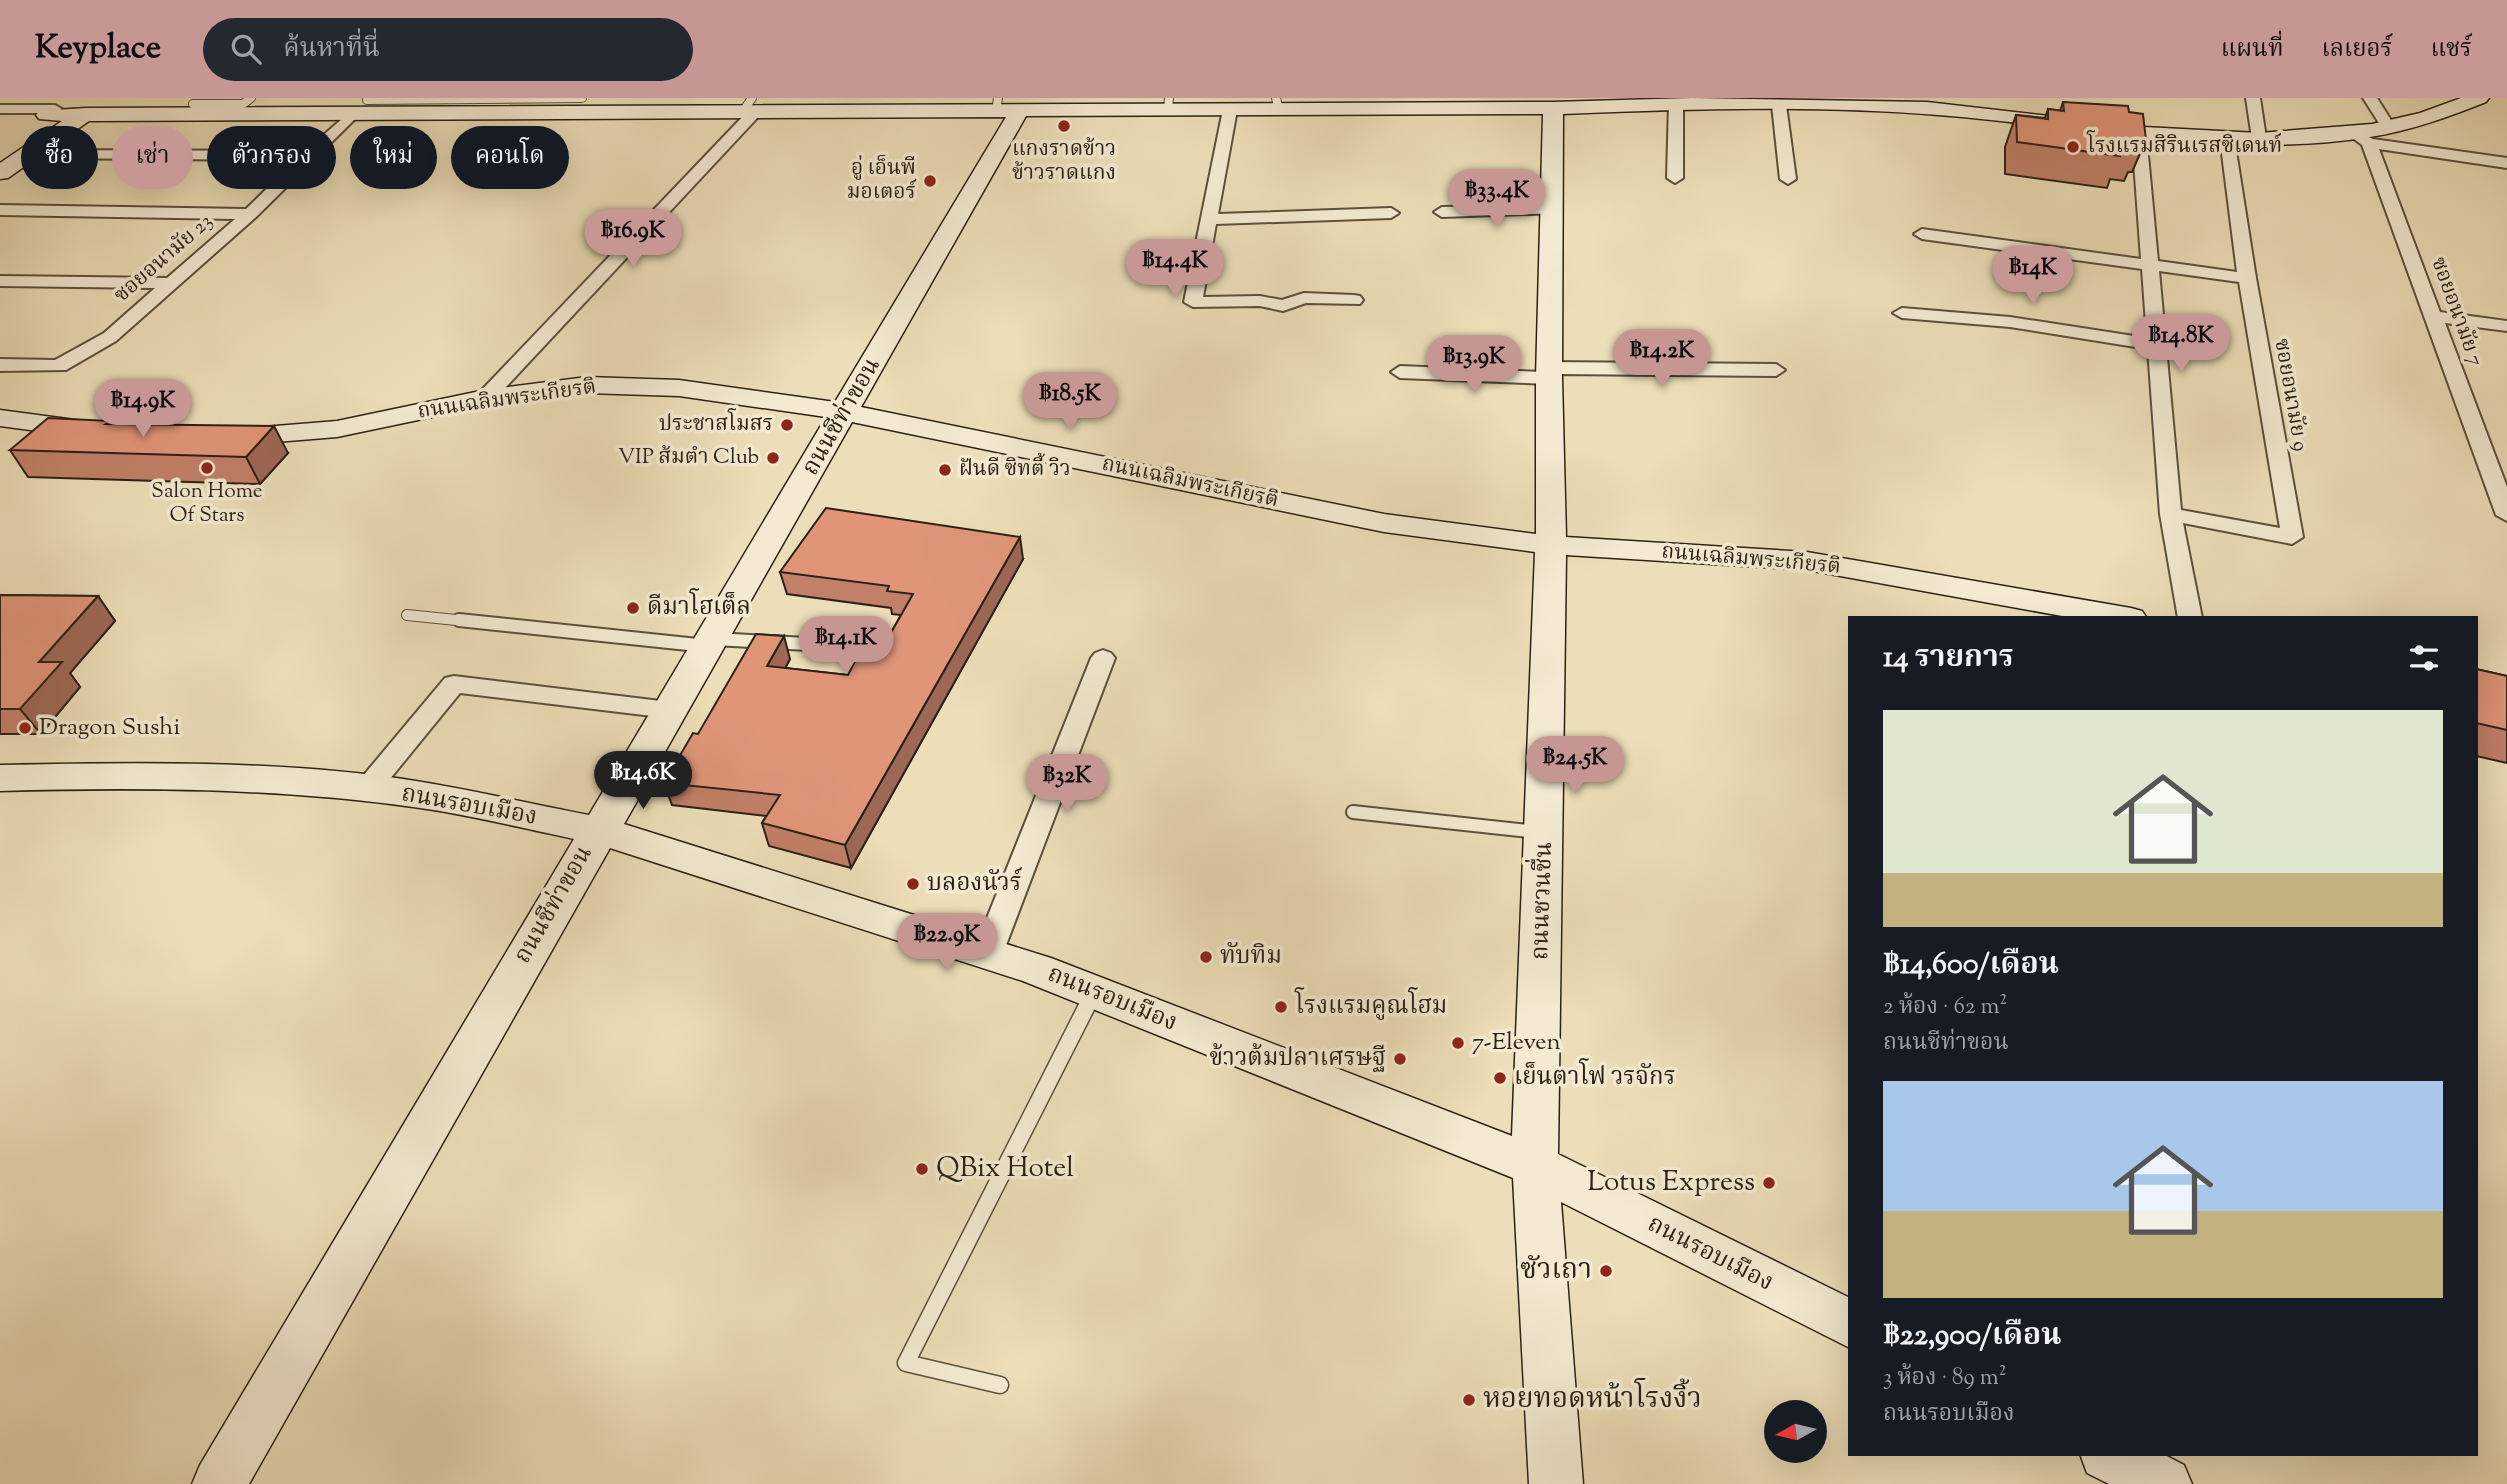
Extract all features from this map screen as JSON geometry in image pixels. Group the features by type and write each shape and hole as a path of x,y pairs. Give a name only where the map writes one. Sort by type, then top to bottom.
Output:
{"street":[{"path":"32,126 64,109 108,98"},
{"path":"2253,98 2259,138"},
{"path":"2370,98 2389,128"},
{"path":"2361,138 2442,115 2479,98"},
{"path":"0,109 185,110 350,116 749,108 1169,104 1230,110 1278,104 1686,101 1929,108 2139,134 2227,138 2361,138 2507,163"},
{"path":"1675,178 1686,101"},
{"name":"ถนนชวนชื่น","path":"1550,103 1551,545 1545,833 1534,1142 1538,1167 1556,1484"},
{"path":"1779,104 1788,179"},
{"name":"ถนนชีท่าขอน","path":"219,1484 597,830 845,412 1004,107"},
{"path":"485,398 749,108"},
{"path":"50,126 64,109"},
{"path":"1230,110 1193,302 1260,301 1283,306 1304,298 1354,300"},
{"name":"ซอยอนามัย 23","path":"336,130 350,116"},
{"path":"2139,134 2171,514 2190,616"},
{"name":"ซอยอนามัย 9","path":"2171,514 2292,537 2247,278 2227,138"},
{"name":"ซอยอนามัย 7","path":"2361,138 2433,316 2507,515"},
{"path":"98,154 207,155"},
{"path":"0,173 21,158"},
{"name":"ซอยอนามัย 23","path":"0,365 59,366 110,337 276,189"},
{"path":"0,210 250,214"},
{"path":"1442,212 1552,210"},
{"path":"1209,219 1391,214"},
{"path":"1922,233 2247,278"},
{"path":"0,281 171,284"},
{"path":"1902,313 2010,322 2158,345"},
{"path":"2433,316 2507,326"},
{"path":"1400,372 1776,370"},
{"name":"ถนนเฉลิมพระเกียรติ","path":"206,437 242,439 337,429 485,398 587,385 666,387 845,412 1384,523 1551,545 1807,561 2120,616"},
{"path":"0,418 118,432"},
{"path":"988,953 1103,658"},
{"path":"367,789 454,684 669,710"},
{"name":"ถนนรอบเมือง","path":"0,778 129,775 367,789 415,794 597,830 988,953 1538,1167 1848,1324"},
{"path":"2110,1456 2165,1484"}],"lane":[{"path":"185,110 200,98"},
{"path":"185,110 243,104 251,98"},
{"path":"350,116 369,99 582,98"},
{"path":"407,615 709,642 842,646"},
{"path":"1353,811 1545,833"},
{"path":"1000,1385 906,1363 1094,992"}],"building":[{"path":"2063,102 2128,106 2129,112 2143,114 2146,140 2137,139 2138,149 2119,146 2120,156 2017,142 2016,115 2048,119 2048,109 2064,111"},
{"path":"48,418 111,421 106,424 274,426 246,457 10,450"},
{"path":"826,508 1020,537 845,845 762,823 780,795 664,783 693,733 698,734 756,634 784,636 767,666 848,675 864,643 884,645 913,594 887,591 889,586 780,572"},
{"path":"0,595 98,596 39,662 62,662 20,709 0,709"},
{"path":"2478,669 2507,676 2507,730 2478,723"}],"place":[{"name":"แกงราดข้าว ข้าวราดแกง","path":"1064,126"},
{"name":"โรงแรมสิรินเรสซิเดนท์","path":"2073,147"},
{"name":"อู่ เอ็นพี มอเตอร์","path":"930,181"},
{"name":"ประชาสโมสร","path":"787,425"},
{"name":"VIP ส้มตำ Club","path":"773,458"},
{"name":"Salon Home Of Stars","path":"207,468"},
{"name":"ฝันดี ซิทตี้ วิว","path":"945,470"},
{"name":"ดีมาโฮเต็ล","path":"633,608"},
{"name":"Dragon Sushi","path":"25,728"},
{"name":"บลองนัวร์","path":"913,884"},
{"name":"ทับทิม","path":"1206,957"},
{"name":"โรงแรมคูณโฮม","path":"1281,1007"},
{"name":"7-Eleven","path":"1458,1043"},
{"name":"ข้าวต้มปลาเศรษฐี","path":"1400,1059"},
{"name":"เย็นตาโฟ วรจักร","path":"1500,1078"},
{"name":"QBix Hotel","path":"922,1169"},
{"name":"Lotus Express","path":"1769,1183"},
{"name":"ซัวเถา","path":"1606,1271"},
{"name":"หอยทอดหน้าโรงงิ้ว","path":"1469,1400"}]}
